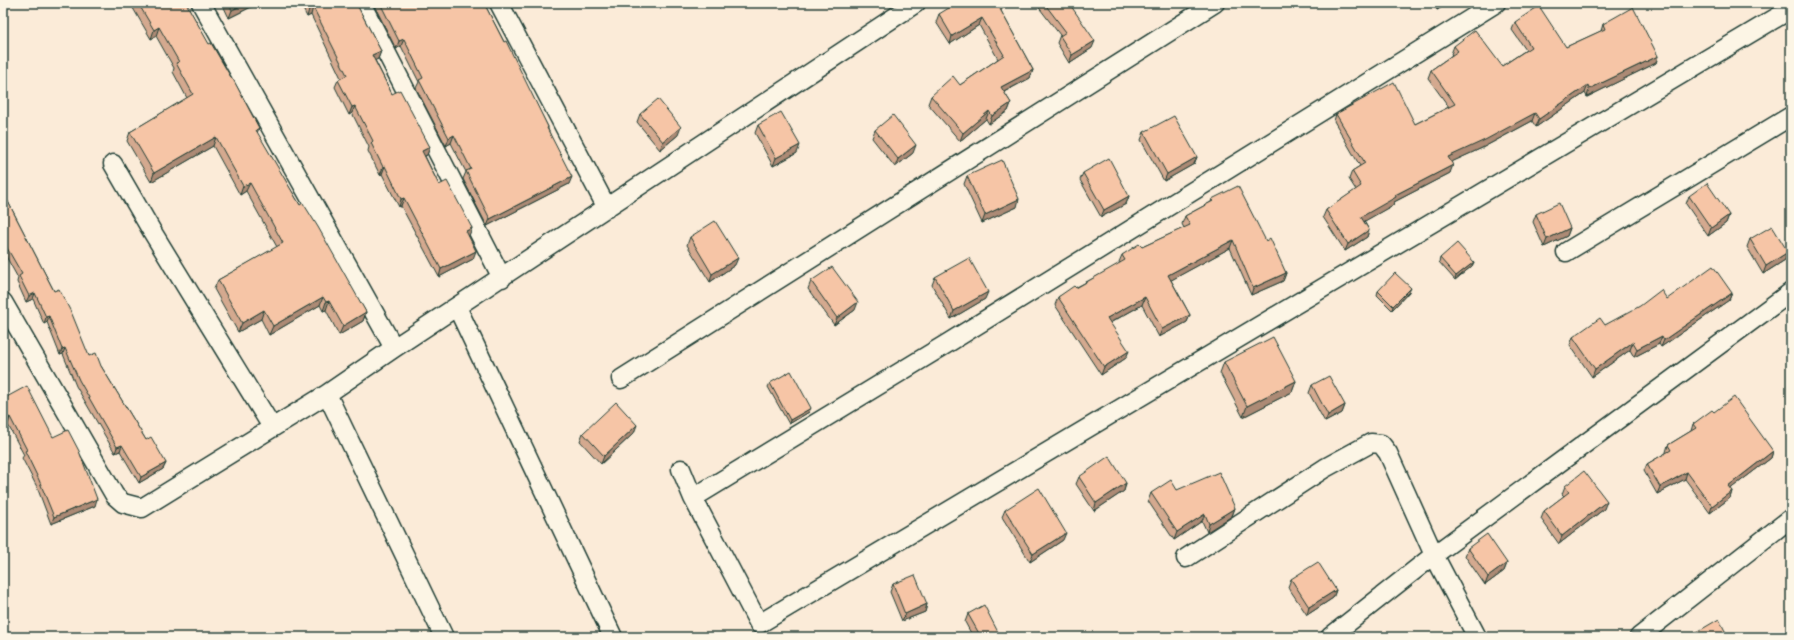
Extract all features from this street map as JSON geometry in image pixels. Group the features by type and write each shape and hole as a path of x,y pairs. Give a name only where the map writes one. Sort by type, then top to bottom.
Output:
{"street":[{"path":"201,3 394,348"},
{"path":"361,3 502,278"},
{"path":"499,3 607,208"},
{"path":"3,302 115,496 123,503 142,508 327,394 394,348 916,3"},
{"path":"621,379 1215,3"},
{"path":"693,498 955,339 1496,3"},
{"path":"681,469 693,498 759,624 1791,9"},
{"path":"1566,252 1791,116"},
{"path":"113,164 153,233 272,427"},
{"path":"1330,637 1434,555 1791,292"},
{"path":"457,307 613,637"},
{"path":"327,394 444,637"},
{"path":"1186,558 1325,468 1371,443 1381,444 1388,453 1434,555 1477,637"},
{"path":"1639,637 1791,518"}],"building":[{"path":"138,3 186,3 209,44 211,43 233,79 259,128 256,130 300,205 303,203 318,227 366,312 343,326 329,301 326,302 323,297 273,326 264,310 242,323 218,280 283,243 250,183 243,186 216,137 154,173 130,132 193,94 176,63 179,62 159,27 154,30"},
{"path":"228,3 246,3 232,10"},
{"path":"306,3 356,3 381,51 372,55 392,94 400,90 430,147 422,151 439,185 447,181 472,228 466,231 476,251 441,269 404,198 401,199 385,166 383,167 371,143 373,141 355,106 352,107 338,80 347,75 313,7 309,9"},
{"path":"380,3 484,3 504,42 506,41 572,177 490,219 466,171 471,169 454,135 449,138 419,80 423,78 404,39 399,41"},
{"path":"957,3 1000,3 1003,7 1000,9 1033,70 1001,87 1011,103 992,116 989,111 963,133 931,96 953,76 960,85 1004,55 982,18 952,36 939,14"},
{"path":"1044,3 1069,3 1095,41 1072,55 1060,36 1066,32"},
{"path":"1539,6 1566,47 1605,29 1603,24 1633,7 1658,56 1589,89 1588,85 1539,119 1535,113 1485,140 1448,157 1453,165 1395,195 1396,197 1361,217 1369,230 1348,244 1326,210 1361,186 1352,171 1365,163 1336,114 1394,82 1415,124 1455,104 1431,70 1458,51 1454,46 1475,30 1502,66 1531,47 1515,22"},
{"path":"658,99 681,127 663,142 640,114"},
{"path":"781,112 800,145 776,158 758,125"},
{"path":"893,115 916,145 898,159 875,130"},
{"path":"1174,116 1197,157 1167,174 1144,132"},
{"path":"1109,158 1129,196 1104,210 1083,173"},
{"path":"1002,160 1019,199 985,215 967,176"},
{"path":"1707,183 1729,215 1711,228 1689,196"},
{"path":"1238,186 1266,241 1270,238 1286,273 1253,288 1233,240 1168,275 1190,315 1162,329 1145,297 1107,318 1129,351 1104,367 1058,297 1074,286 1076,288 1125,260 1122,255 1139,244 1142,247 1190,225 1185,216 1213,201 1212,199"},
{"path":"3,192 54,291 59,289 72,314 89,356 96,353 101,366 146,440 151,437 166,463 141,477 122,445 117,447 79,380 65,348 62,349 49,316 46,317 35,293 29,296 19,276 22,274 3,241"},
{"path":"1559,203 1570,228 1547,239 1536,214"},
{"path":"715,221 738,258 712,274 690,237"},
{"path":"1772,226 1788,252 1766,266 1750,239"},
{"path":"1457,243 1474,262 1456,276 1440,258"},
{"path":"969,258 988,292 954,311 935,277"},
{"path":"1713,266 1732,293 1664,340 1662,336 1637,349 1633,342 1595,369 1573,337 1600,318 1605,325 1640,306 1661,290 1667,299"},
{"path":"832,267 858,302 837,318 811,281"},
{"path":"1395,273 1411,288 1393,306 1378,291"},
{"path":"1273,337 1296,381 1247,406 1224,362"},
{"path":"791,371 811,408 790,420 770,383"},
{"path":"1329,376 1345,405 1328,415 1312,385"},
{"path":"27,386 53,437 68,430 79,451 97,499 54,517 25,451 27,450 10,417 3,420 3,399"},
{"path":"1734,397 1773,451 1728,486 1732,491 1712,506 1687,472 1660,487 1647,464 1671,450 1668,445 1696,428 1693,424 1712,410 1714,412"},
{"path":"616,402 637,425 604,456 583,433"},
{"path":"1109,456 1126,483 1096,503 1079,477"},
{"path":"1584,471 1607,501 1562,536 1544,511 1569,492 1565,486"},
{"path":"1219,472 1235,508 1209,524 1205,514 1177,532 1151,493 1171,480 1177,490"},
{"path":"1039,488 1066,533 1033,554 1005,510"},
{"path":"1487,534 1507,563 1488,577 1468,548"},
{"path":"1318,562 1336,590 1309,607 1291,579"},
{"path":"915,575 927,604 905,614 893,584"},
{"path":"984,605 1000,636 999,637 981,637 968,614"},
{"path":"1719,619 1728,637 1699,637 1697,632"}]}
